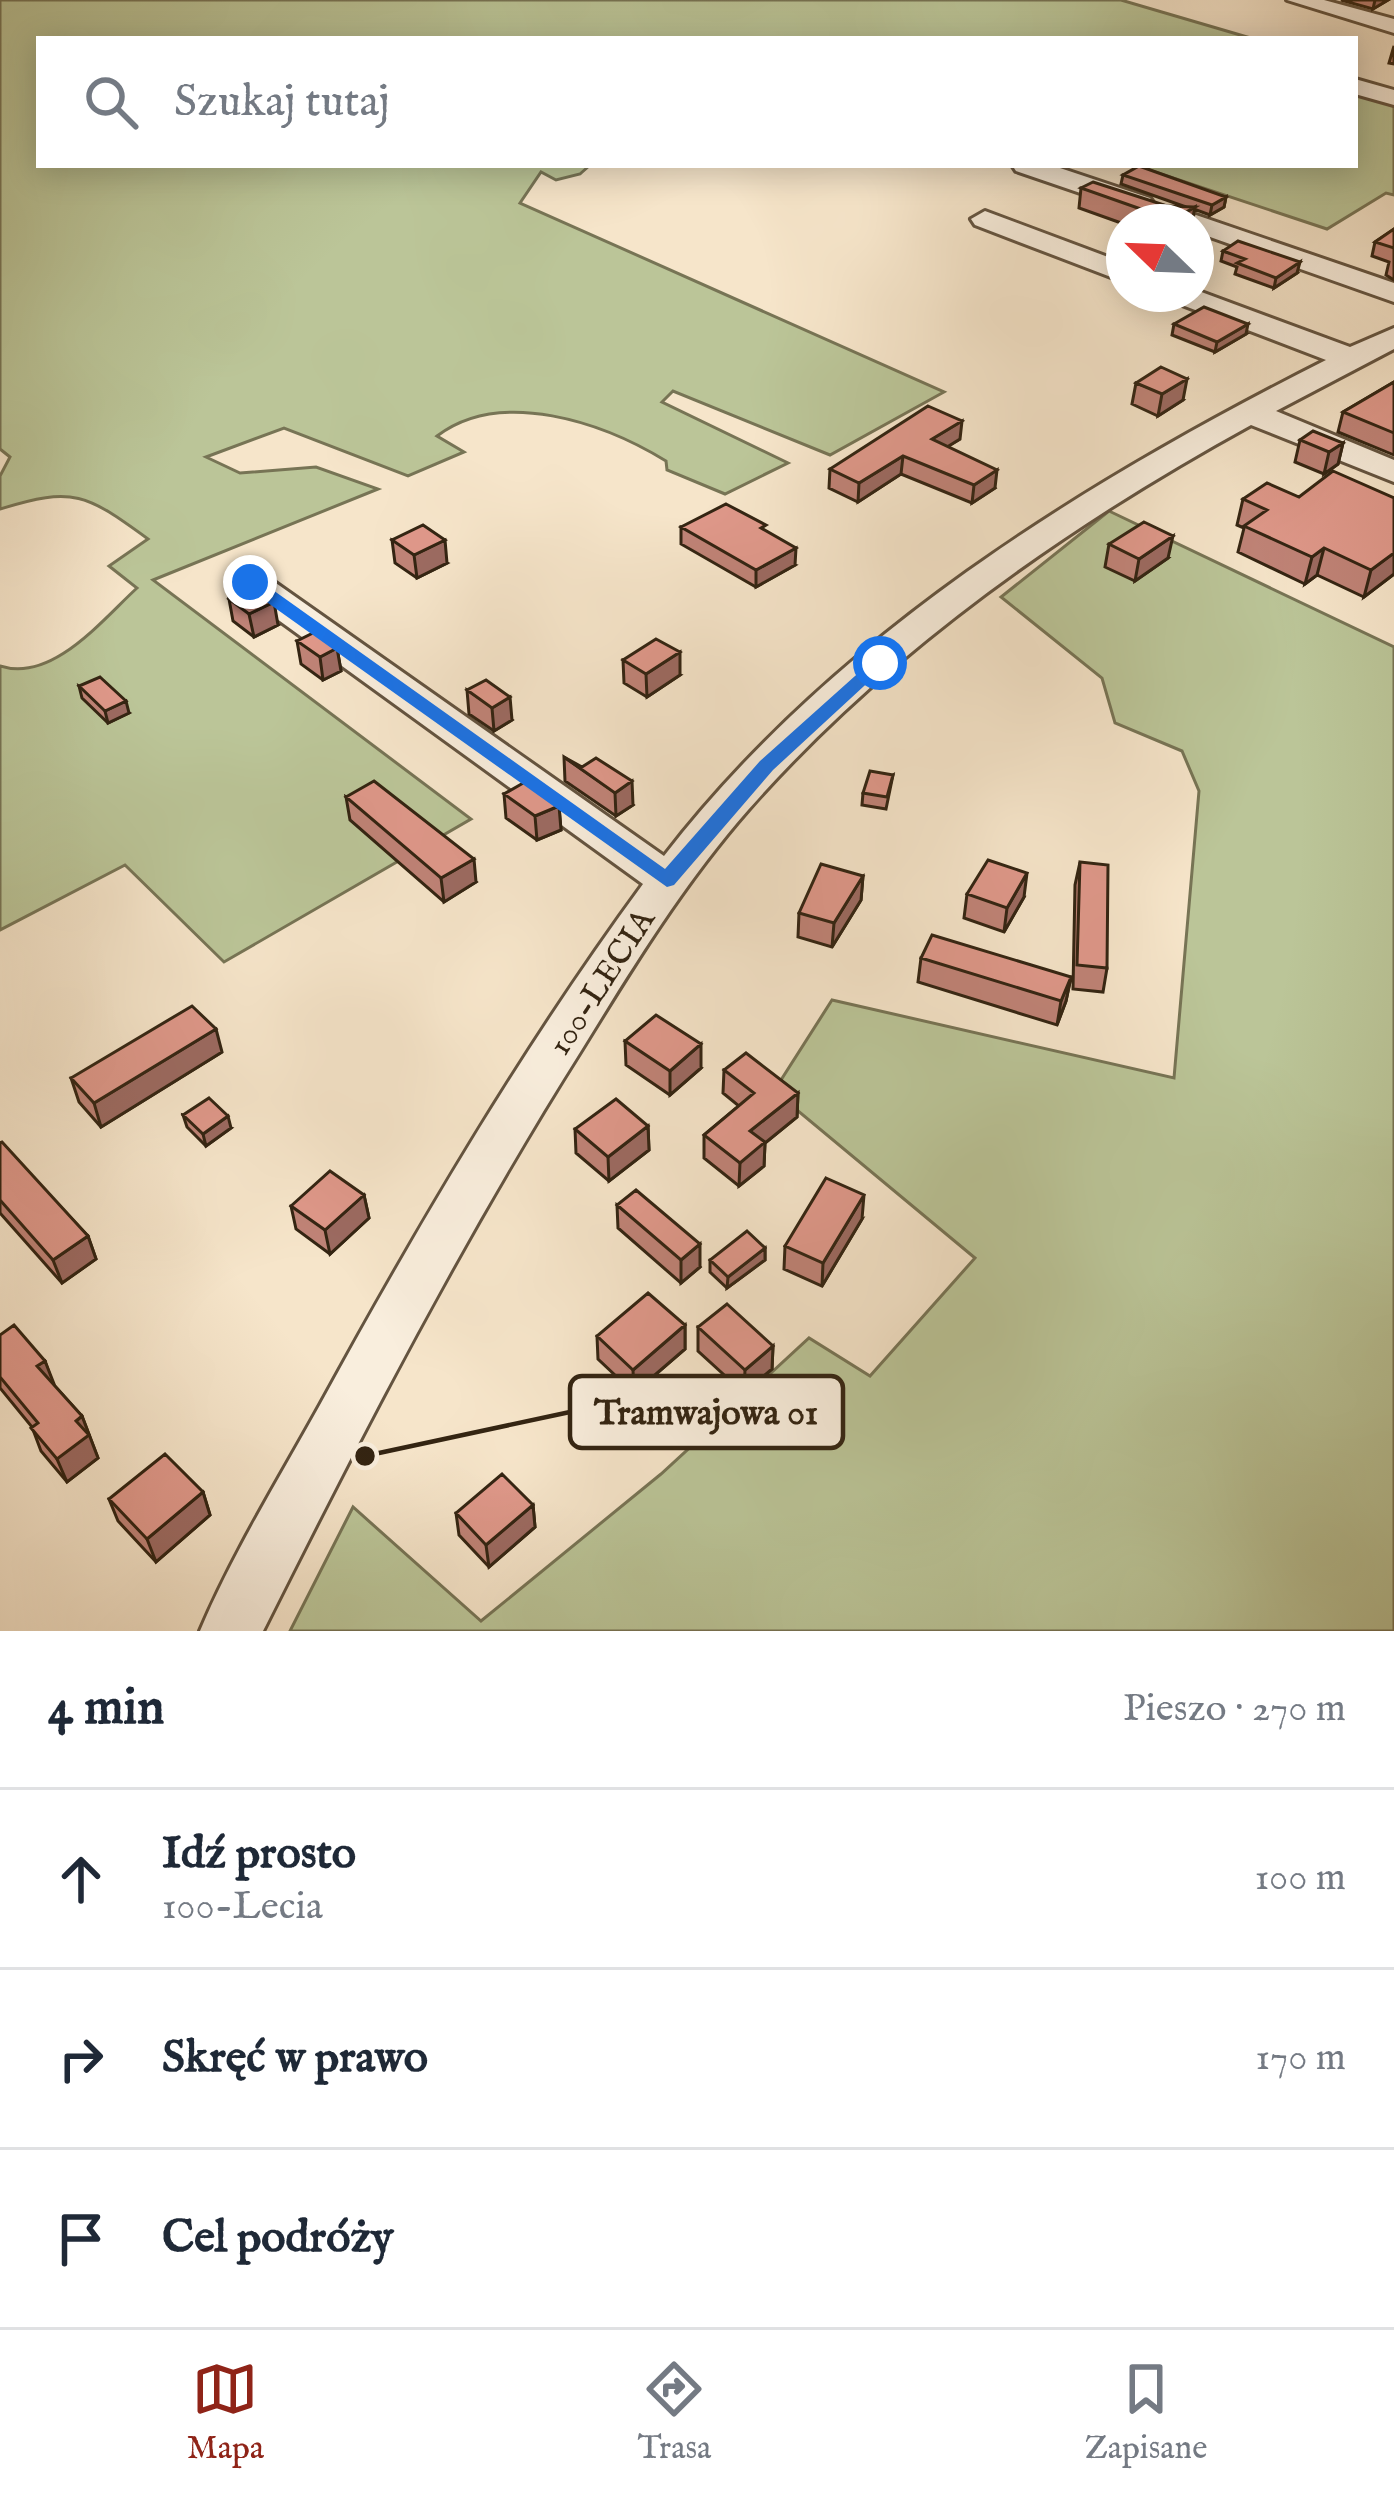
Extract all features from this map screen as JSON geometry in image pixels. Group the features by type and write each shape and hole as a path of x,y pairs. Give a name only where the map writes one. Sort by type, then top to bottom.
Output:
{"street":[{"path":"1298,0 1394,26"},
{"path":"1358,87 1394,98"},
{"path":"1033,168 1138,204"},
{"path":"985,219 1106,266"},
{"path":"1214,230 1394,293"},
{"path":"1214,303 1379,348"},
{"name":"100-LECIA","path":"232,1631 464,1195 667,880 779,752 896,650 1133,476 1379,348"},
{"path":"1251,413 1394,472"},
{"path":"250,582 667,880"}],"green space":[{"path":"0,0 1121,0 1244,36 36,36 36,168 587,168 556,180 541,172 520,203 944,392 830,455 673,391 662,402 788,463 725,494 667,470 666,461 613,434 583,423 521,412 463,421 437,436 464,452 408,476 284,428 206,457 240,473 316,467 378,489 153,580 471,819 224,962 125,865 0,930 0,666 38,665 92,631 137,588 109,566 148,539 78,498 46,498 0,509 0,476 10,457 0,449"},
{"path":"1358,87 1394,98 1394,195 1386,193 1327,229 1143,168 1358,168"},
{"path":"1109,511 1394,647 1394,1631 290,1631 353,1507 481,1621 661,1474 809,1338 870,1376 975,1258 774,1091 832,1000 1174,1078 1199,791 1182,751 1115,723 1102,678 1001,597"}],"building":[{"path":"1145,168 1226,197 1209,204 1123,175"},
{"path":"1093,182 1161,204 1126,204 1081,188"},
{"path":"1394,229 1394,248 1375,242"},
{"path":"1238,241 1300,262 1276,278 1237,263 1245,259 1223,251"},
{"path":"1214,311 1248,324 1217,342 1174,324 1195,312"},
{"path":"1161,367 1187,379 1162,394 1136,383"},
{"path":"1394,382 1394,433 1343,412"},
{"path":"928,406 962,421 932,439 997,470 974,485 903,456 859,483 830,469"},
{"path":"1313,431 1343,443 1329,452 1300,440"},
{"path":"1333,471 1394,498 1394,553 1371,570 1324,548 1312,557 1244,526 1267,510 1243,499 1267,483 1299,497"},
{"path":"726,504 796,548 756,570 681,527"},
{"path":"1144,522 1173,536 1139,559 1109,544"},
{"path":"423,525 445,540 414,555 392,540"},
{"path":"252,587 274,602 249,614 229,599"},
{"path":"315,632 337,648 320,657 297,641"},
{"path":"656,639 680,652 646,674 623,660"},
{"path":"100,677 126,701 105,711 79,686"},
{"path":"486,680 510,697 492,708 467,690"},
{"path":"564,757 582,767 596,758 632,781 615,793"},
{"path":"870,771 893,775 887,797 863,793"},
{"path":"374,781 474,859 441,878 346,797"},
{"path":"525,782 559,806 535,816 504,794"},
{"path":"988,860 1027,873 1007,908 967,894"},
{"path":"1080,862 1108,865 1107,968 1077,965"},
{"path":"821,864 863,876 834,923 799,913"},
{"path":"932,935 1071,977 1061,1001 921,958"},
{"path":"192,1006 216,1029 94,1103 71,1078"},
{"path":"656,1015 701,1044 670,1071 625,1041"},
{"path":"746,1053 798,1093 750,1131 765,1142 740,1163 704,1135 754,1093 724,1070"},
{"path":"209,1098 228,1116 203,1134 183,1115"},
{"path":"616,1099 648,1126 608,1157 575,1129"},
{"path":"2,1142 88,1236 53,1260 0,1200"},
{"path":"330,1171 364,1195 325,1230 291,1206"},
{"path":"826,1178 864,1195 823,1263 785,1246"},
{"path":"636,1190 700,1244 681,1260 617,1205"},
{"path":"747,1231 765,1248 728,1277 710,1260"},
{"path":"648,1293 685,1325 633,1370 597,1336"},
{"path":"727,1304 773,1346 745,1370 698,1327"},
{"path":"14,1325 45,1361 37,1366 82,1416 76,1421 89,1435 57,1459 31,1428 38,1423 0,1377 0,1335"},
{"path":"165,1454 203,1492 147,1539 109,1499"},
{"path":"502,1474 533,1505 486,1545 456,1513"}],"place":[{"name":"Tramwajowa 01","path":"365,1456"}],"route":[{"path":"250,582 667,880 766,765 880,663"}]}
